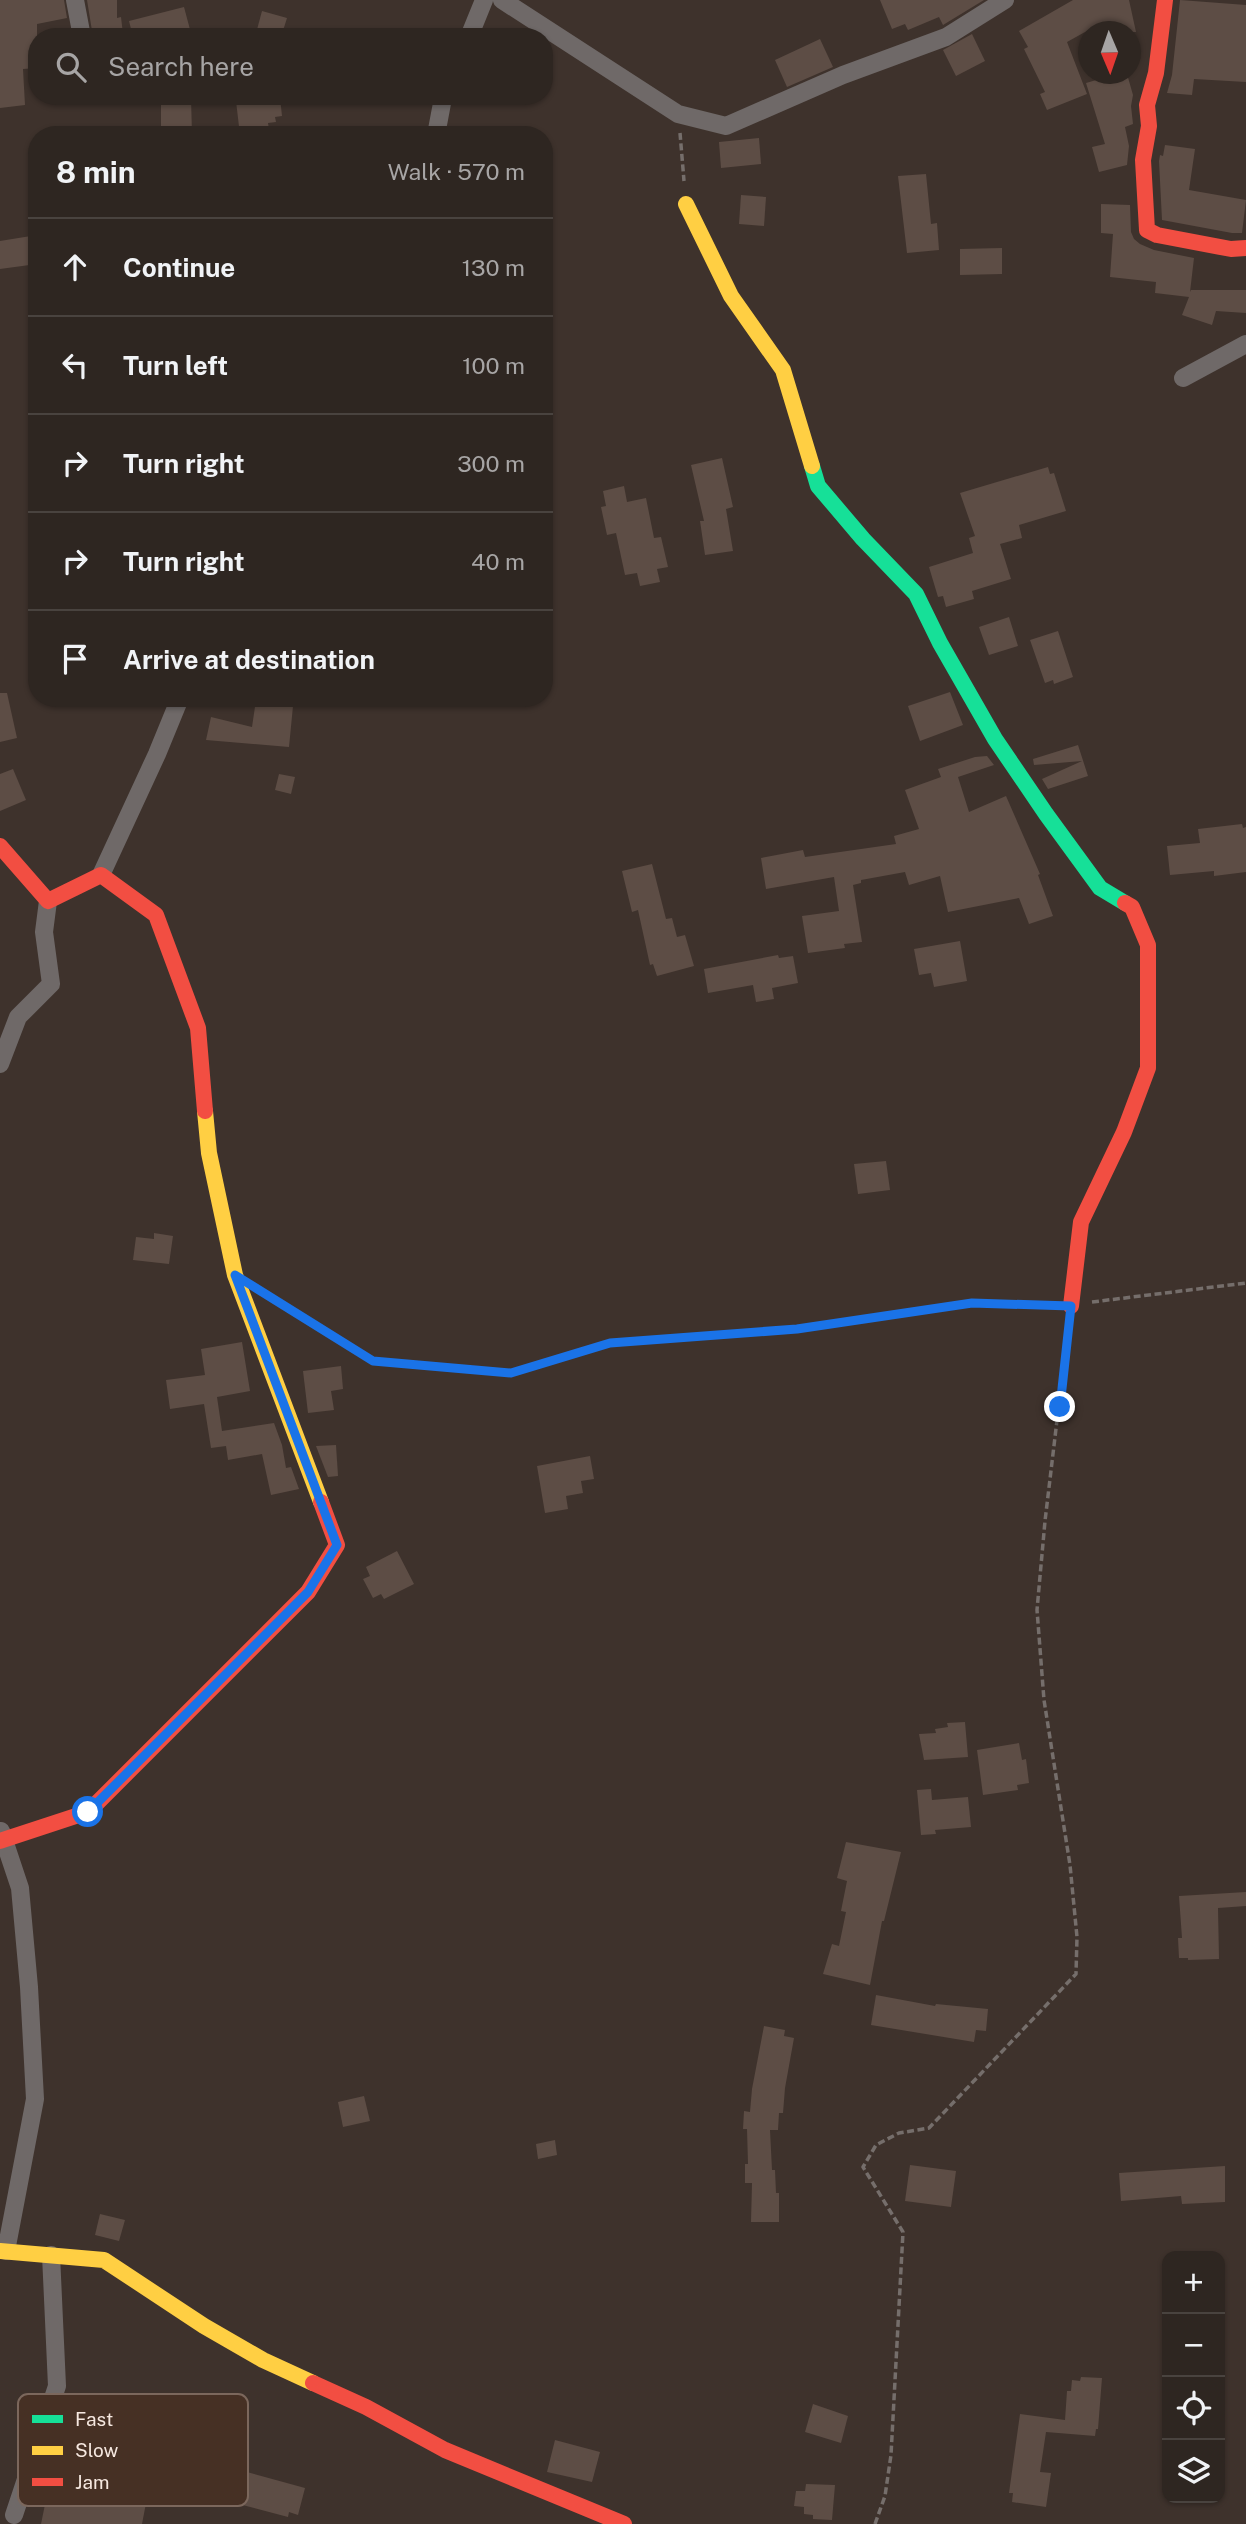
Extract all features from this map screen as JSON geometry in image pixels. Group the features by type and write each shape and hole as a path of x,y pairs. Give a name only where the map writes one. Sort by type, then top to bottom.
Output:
{"street":[{"path":"75,0 80,28"},
{"path":"473,28 484,0"},
{"path":"502,0 545,28"},
{"path":"553,33 678,114 726,125 843,75 946,37 1005,0"},
{"path":"1165,0 1156,73 1147,105 1149,126 1143,160 1147,230 1157,235 1246,248"},
{"path":"436,126 438,105"},
{"path":"686,204 731,296 783,370 818,486 863,539 916,594 940,643 995,739 1100,888 1132,907 1148,945 1149,1068 1124,1132 1081,1222 1071,1306"},
{"path":"1183,378 1246,344"},
{"path":"48,901 101,874 176,707"},
{"path":"0,846 48,901 44,932 51,984 18,1017 0,1064"},
{"path":"101,874 156,915 198,1028 209,1153 235,1275 337,1545 308,1592 88,1812 1,1836 20,1888 35,2099 3,2251 104,2260 204,2326 263,2360 366,2407 445,2450 624,2524"},
{"path":"51,2255 57,2386 54,2394"},
{"path":"14,2515 18,2503"}],"path":[{"path":"678,114 686,204"},
{"path":"235,1275 373,1361 511,1373 610,1343 797,1329 972,1303 1071,1306 1114,1298 1246,1283"},
{"path":"875,2524 885,2496 891,2455 903,2232 863,2167 876,2144 899,2133 929,2128 1076,1974 1077,1937 1070,1865 1044,1700 1037,1610 1071,1306"}],"building":[{"path":"0,0 64,0 67,18 37,24 37,28 28,28 28,69 23,69 25,105 0,108"},
{"path":"87,0 117,0 117,18 121,17 122,28 92,28"},
{"path":"880,0 984,0 943,25 939,17 908,30 905,24 892,29"},
{"path":"1073,0 1129,0 1134,21 1078,21 1078,36 1067,42 1078,71 1078,84 1083,84 1087,94 1047,110 1040,94 1045,92 1024,49 1028,47 1019,31"},
{"path":"1180,0 1246,5 1246,82 1194,79 1192,95 1167,93 1172,75"},
{"path":"184,7 190,28 131,28 129,21"},
{"path":"262,11 287,18 284,28 257,28"},
{"path":"972,34 985,61 956,76 943,50"},
{"path":"820,39 833,67 787,87 775,60"},
{"path":"1086,84 1130,84 1133,95 1133,124 1125,127 1129,146 1127,165 1099,172 1092,147 1105,144"},
{"path":"161,105 191,105 192,126 161,126"},
{"path":"236,105 281,105 282,116 275,117 276,122 268,123 268,126 239,126"},
{"path":"759,138 761,164 721,168 719,142"},
{"path":"1165,145 1195,149 1189,190 1246,200 1242,233 1162,220 1159,161"},
{"path":"926,174 931,224 937,223 939,250 907,253 898,176"},
{"path":"741,195 766,197 764,226 739,224"},
{"path":"1101,204 1130,205 1131,232 1140,244 1154,250 1194,258 1190,292 1246,290 1246,313 1216,311 1212,325 1182,315 1189,297 1155,293 1156,282 1110,277 1113,234 1101,233"},
{"path":"28,236 28,265 0,269 0,241"},
{"path":"1002,248 1002,274 960,275 960,249"},
{"path":"722,458 733,507 726,509 733,551 705,555 700,521 704,521 691,465"},
{"path":"1048,467 1050,474 1054,473 1066,511 1019,525 1022,538 1000,544 1011,579 972,591 974,599 946,607 943,596 938,597 929,567 973,553 969,538 975,536 960,493"},
{"path":"624,486 627,502 646,498 654,538 661,537 668,567 657,569 660,582 640,586 637,573 625,575 616,533 607,535 601,507 606,506 603,491"},
{"path":"1009,617 1018,646 989,655 979,627"},
{"path":"1058,631 1073,677 1054,684 1053,680 1045,683 1030,640"},
{"path":"950,692 963,725 920,741 908,706"},
{"path":"0,693 7,693 17,738 0,742"},
{"path":"255,707 293,707 289,747 206,740 211,717 252,727"},
{"path":"1078,745 1088,776 1048,789 1042,779 1082,761 1034,765 1033,759"},
{"path":"987,756 994,765 958,777 969,812 1006,796 1040,874 1038,875 1053,916 1029,924 1019,898 948,912 940,876 909,885 905,872 861,880 861,883 853,885 862,942 844,944 845,948 808,953 802,916 839,911 834,877 766,889 761,858 803,850 805,857 896,844 894,836 919,829 905,790 941,777 938,769 975,757"},
{"path":"13,769 26,800 0,811 0,774"},
{"path":"279,774 295,777 291,794 275,790"},
{"path":"1242,824 1243,828 1246,827 1246,872 1214,876 1214,871 1170,875 1167,846 1200,843 1198,829"},
{"path":"652,864 666,919 672,918 677,937 685,935 694,966 657,976 653,964 650,965 638,910 632,912 622,871"},
{"path":"960,941 967,981 934,987 931,973 919,975 914,949"},
{"path":"778,955 779,958 793,956 798,983 772,988 774,999 756,1002 753,985 708,993 704,969"},
{"path":"886,1161 890,1190 858,1194 854,1164"},
{"path":"154,1233 173,1236 169,1264 133,1260 136,1237 154,1239"},
{"path":"242,1342 250,1391 217,1397 222,1431 274,1423 286,1468 291,1467 299,1489 271,1495 262,1454 228,1460 226,1446 211,1448 204,1404 170,1409 166,1380 205,1375 201,1349"},
{"path":"341,1366 343,1389 331,1391 334,1410 308,1413 303,1371"},
{"path":"336,1445 338,1476 328,1477 316,1446"},
{"path":"590,1456 594,1479 581,1481 583,1493 566,1496 568,1509 545,1513 537,1466"},
{"path":"397,1551 414,1584 384,1599 381,1594 373,1598 363,1579 370,1576 366,1567"},
{"path":"965,1722 968,1757 924,1760 919,1734 936,1733 935,1729 948,1727 947,1723"},
{"path":"1019,1743 1022,1760 1026,1759 1029,1783 1017,1785 1018,1790 983,1795 977,1750"},
{"path":"931,1789 932,1800 968,1797 971,1827 935,1830 936,1834 921,1835 917,1790"},
{"path":"846,1842 901,1852 882,1921 870,1985 823,1974 832,1944 839,1946 846,1912 841,1911 847,1881 837,1878"},
{"path":"1246,1892 1246,1906 1218,1908 1219,1959 1179,1958 1178,1938 1182,1938 1179,1896"},
{"path":"876,1995 935,2006 988,2009 986,2031 976,2030 974,2042 871,2025"},
{"path":"764,2026 785,2030 784,2036 794,2038 783,2113 779,2113 778,2130 770,2130 772,2170 775,2170 776,2193 779,2193 779,2222 751,2222 752,2183 745,2183 745,2164 748,2164 747,2129 743,2129 744,2111 750,2112"},
{"path":"364,2096 370,2121 343,2127 338,2102"},
{"path":"555,2140 557,2155 538,2159 536,2144"},
{"path":"910,2165 956,2171 951,2207 905,2201"},
{"path":"1225,2166 1225,2202 1182,2204 1181,2196 1121,2201 1119,2173"},
{"path":"100,2214 125,2220 119,2241 95,2235"},
{"path":"1081,2377 1102,2378 1098,2429 1095,2436 1046,2432 1040,2472 1051,2473 1046,2507 1012,2502 1013,2493 1009,2493 1020,2414 1065,2420 1067,2391 1071,2391 1072,2380 1080,2381"},
{"path":"813,2404 848,2416 841,2443 805,2432"},
{"path":"555,2440 600,2452 592,2482 547,2472"},
{"path":"248,2472 305,2488 298,2515 289,2512 288,2517 246,2506"},
{"path":"806,2484 835,2485 832,2520 813,2519 813,2515 804,2514 804,2507 794,2506 796,2491 805,2491"},
{"path":"45,2506 145,2506 142,2524 41,2524"}],"traffic: fast":[{"path":"812,466 818,486 863,539 916,594 940,643 995,739 1046,814 1100,888 1125,903"}],"traffic: slow":[{"path":"686,204 731,296 783,370 812,466"},
{"path":"205,1111 209,1153 235,1275 321,1502"},
{"path":"0,2251 104,2260 204,2326 263,2360 313,2383"}],"traffic: jam":[{"path":"1165,0 1156,73 1147,105 1149,126 1143,160 1147,230 1157,235 1231,249 1246,248"},
{"path":"0,846 48,901 101,875 156,915 198,1028 205,1111"},
{"path":"1071,1306 1081,1222 1124,1132 1148,1068 1148,945 1132,907 1125,903"},
{"path":"0,1841 88,1812 308,1592 337,1545 321,1502"},
{"path":"313,2383 366,2407 445,2450 624,2524"}],"route":[{"path":"88,1812 308,1592 337,1545 235,1275 373,1361 511,1373 610,1343 797,1329 972,1303 1071,1306 1060,1407"}]}
